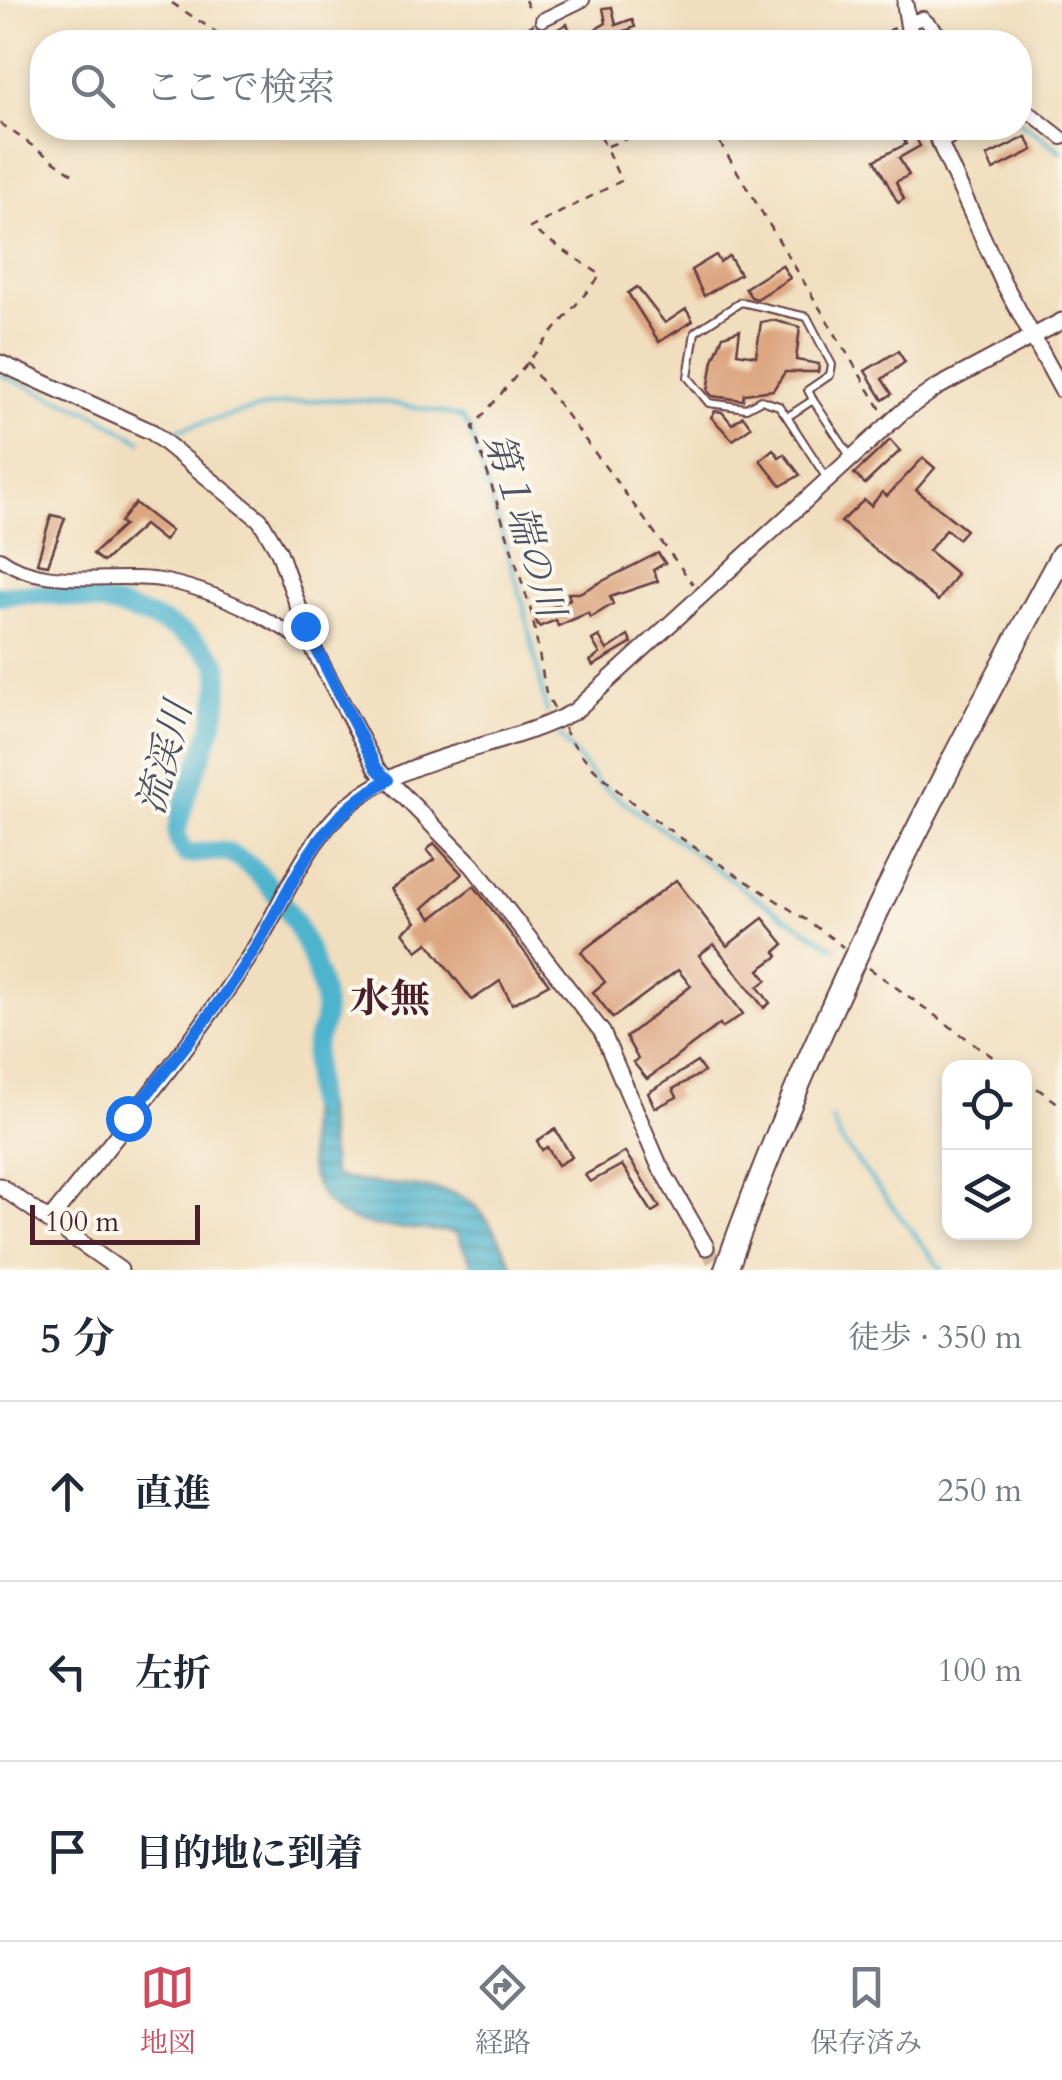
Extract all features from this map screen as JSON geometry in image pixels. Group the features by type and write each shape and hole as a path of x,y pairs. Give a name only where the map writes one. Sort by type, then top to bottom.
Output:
{"highway":[{"path":"726,1270 836,996 934,788 1062,555"}],"street":[{"path":"539,22 583,0"},
{"path":"904,2 909,30"},
{"path":"908,22 923,18 936,30"},
{"path":"1032,114 1062,138"},
{"path":"938,140 1062,390"},
{"path":"48,1221 260,940 328,824 388,780 560,719 592,699 888,426 936,388 1062,322"},
{"path":"0,363 152,432 246,505 279,552 313,648 377,769 472,866 602,1032 660,1165 706,1246"},
{"path":"0,558 27,571 53,576 164,581 276,622 313,648"},
{"path":"0,1186 120,1270"}],"lane":[{"path":"828,481 779,406 761,400 746,408 709,403 688,377 696,332 742,302 807,317 832,365 830,375 808,390 852,459"},
{"path":"786,417 813,400"}],"path":[{"path":"523,30 539,22 524,0"},
{"path":"172,3 213,30"},
{"path":"888,30 908,22"},
{"path":"0,122 74,175"},
{"path":"603,140 622,180 530,228 600,275 472,427 532,614 546,694 572,744 611,784 852,954"},
{"path":"607,147 624,140"},
{"path":"718,140 888,426"},
{"path":"527,362 703,598"},
{"path":"867,966 997,1060"},
{"path":"1032,1085 1062,1106"}],"water":[{"path":"311,1076 322,1085 333,1175 458,1195 485,1218 515,1270 475,1270 456,1233 370,1225 345,1217 328,1203 316,1186 310,1166"}],"building":[{"path":"612,7 616,25 632,19 635,27 594,30 606,23 603,8"},
{"path":"904,140 917,140 920,146 899,158 909,175 896,182 904,199 898,203 875,160 906,144"},
{"path":"1020,140 1028,140 1033,150 993,170 987,156"},
{"path":"716,255 720,262 729,256 740,274 704,296 691,270"},
{"path":"782,265 790,278 757,299 751,297 745,288"},
{"path":"637,287 665,323 686,309 693,321 659,342 628,293"},
{"path":"772,320 800,327 796,360 819,364 818,372 785,372 773,390 744,394 743,400 712,396 708,391 713,360 723,336 740,330 737,353 756,356 761,322"},
{"path":"898,351 905,362 882,379 892,394 883,400 865,371"},
{"path":"715,411 722,412 732,424 743,416 751,427 733,440 711,417"},
{"path":"890,440 900,451 865,484 854,474"},
{"path":"773,449 779,457 784,454 800,475 781,486 760,460"},
{"path":"923,458 935,468 916,490 966,530 958,539 946,529 929,551 957,574 938,601 841,522 864,500 871,506 882,492 887,496"},
{"path":"135,503 171,531 164,541 144,525 103,562 93,554 124,525 120,522"},
{"path":"51,515 65,518 48,565 37,563"},
{"path":"658,553 665,563 653,570 658,581 610,597 613,604 590,618 588,613 558,626 556,620 539,627 534,616 570,599 568,593 579,593"},
{"path":"599,636 607,650 628,636 632,643 593,666 590,661 600,654 592,640"},
{"path":"434,843 462,874 423,908 432,918 474,886 549,984 512,1004 500,981 472,1000 428,943 417,951 403,932 416,922 391,889 435,859 427,850"},
{"path":"676,880 727,946 763,918 784,944 775,952 778,956 759,970 767,980 758,987 770,1003 764,1008 714,944 699,955 743,1014 722,1028 720,1024 647,1079 633,1062 638,1059 626,1037 691,986 678,970 613,1018 593,992 605,982 581,952"},
{"path":"697,1062 704,1072 673,1089 677,1097 655,1108 648,1093"},
{"path":"555,1129 572,1157 558,1165 547,1147 542,1150 537,1141"},
{"path":"625,1152 660,1207 652,1212 622,1165 590,1182 585,1175"}],"waterway":[{"path":"1032,131 1062,152"},
{"name":"第１端の川","path":"0,375 92,413 141,441"},
{"name":"第１端の川","path":"163,434 243,412 310,401 378,402 461,417 469,428 523,603 547,712"},
{"name":"流渓川","path":"0,596 55,595 118,607 177,630 200,645 218,664 217,705 183,805 177,837 186,854 225,852 243,861 262,877 294,922 323,998 324,1019 314,1055 315,1103"},
{"name":"第１端の川","path":"560,736 598,783 752,895 835,948"},
{"name":"第１端の川","path":"832,1119 840,1139 942,1270"}],"tunnel":[{"path":"706,1247 720,1270"}],"district":[{"name":"水無","path":"390,999"}],"route":[{"path":"128,1118 246,962 318,835 363,794 388,780 377,769 305,626"}]}
